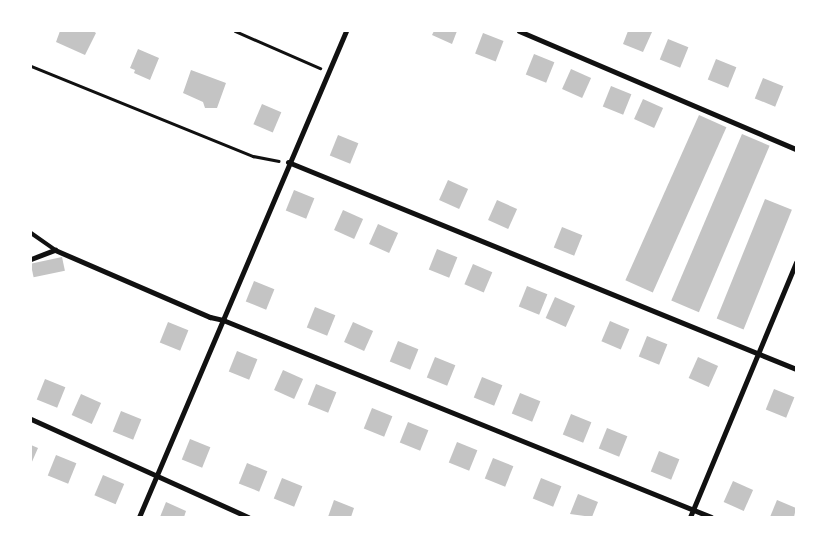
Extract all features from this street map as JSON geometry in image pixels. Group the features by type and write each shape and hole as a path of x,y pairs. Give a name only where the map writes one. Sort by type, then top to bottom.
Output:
{"street":[{"path":"138,517 223,320 288,162 346,31"},
{"path":"519,31 796,149"},
{"path":"288,162 796,369"},
{"path":"31,259 55,250 210,317 223,320 711,517"},
{"path":"690,517 796,262"},
{"path":"31,420 156,478 248,517"}],"lane":[{"path":"31,233 55,250"}],"path":[{"path":"236,31 328,71"},
{"path":"31,66 253,156 288,162"}],"building":[{"path":"60,31 93,31 96,33 85,55 56,42"},
{"path":"434,31 457,31 452,44 432,35"},
{"path":"628,31 652,32 643,52 623,44"},
{"path":"483,33 504,41 496,61 475,54"},
{"path":"668,39 688,47 680,68 660,59"},
{"path":"138,49 159,58 150,80 134,73 135,70 130,68"},
{"path":"534,54 554,62 546,83 526,74"},
{"path":"716,59 736,67 728,88 708,79"},
{"path":"571,69 591,78 582,98 562,89"},
{"path":"191,70 226,83 217,108 205,108 203,102 183,93"},
{"path":"763,78 783,86 775,107 755,98"},
{"path":"611,86 631,94 623,115 603,106"},
{"path":"643,99 663,108 654,128 634,119"},
{"path":"262,104 281,112 273,132 253,124"},
{"path":"699,115 726,127 653,293 625,280"},
{"path":"742,134 770,146 699,312 671,301"},
{"path":"338,135 358,143 350,164 330,155"},
{"path":"448,180 468,189 459,209 439,200"},
{"path":"294,190 314,198 306,219 286,210"},
{"path":"765,199 792,210 744,329 717,319"},
{"path":"497,200 517,209 508,229 488,220"},
{"path":"343,210 363,219 354,239 334,230"},
{"path":"378,224 398,233 389,253 369,244"},
{"path":"562,227 582,235 574,256 554,247"},
{"path":"437,249 457,257 449,278 429,269"},
{"path":"62,257 65,271 34,277 31,264"},
{"path":"473,264 492,272 484,292 464,284"},
{"path":"254,281 274,289 266,310 246,301"},
{"path":"527,286 547,294 539,315 519,306"},
{"path":"555,297 575,306 566,327 546,318"},
{"path":"315,307 335,315 327,336 307,327"},
{"path":"610,321 629,329 621,349 601,341"},
{"path":"168,322 188,330 180,351 160,342"},
{"path":"353,322 373,331 364,351 344,342"},
{"path":"647,336 667,344 659,365 639,356"},
{"path":"398,341 418,349 410,370 390,361"},
{"path":"237,351 257,359 249,380 229,371"},
{"path":"435,357 455,365 447,386 427,377"},
{"path":"698,357 718,366 709,387 689,378"},
{"path":"283,370 303,379 294,399 274,390"},
{"path":"482,377 502,385 494,406 474,397"},
{"path":"45,379 65,387 57,408 37,399"},
{"path":"316,384 336,392 328,413 308,404"},
{"path":"774,389 794,397 786,418 766,409"},
{"path":"520,393 540,401 532,422 512,413"},
{"path":"81,394 101,403 92,424 72,415"},
{"path":"372,408 392,416 384,437 364,428"},
{"path":"121,411 141,419 133,440 113,431"},
{"path":"571,414 591,422 583,443 563,434"},
{"path":"408,422 428,430 420,451 400,442"},
{"path":"607,428 627,436 619,457 599,448"},
{"path":"190,439 210,447 202,468 182,459"},
{"path":"457,442 477,450 469,471 449,462"},
{"path":"31,445 38,448 31,464"},
{"path":"659,451 679,459 671,480 651,471"},
{"path":"56,455 76,463 68,484 48,475"},
{"path":"493,458 513,466 505,487 485,478"},
{"path":"247,463 267,471 259,492 239,483"},
{"path":"103,475 124,484 116,504 94,495"},
{"path":"282,478 302,486 294,507 274,498"},
{"path":"541,478 561,486 553,507 533,498"},
{"path":"733,481 753,490 744,511 724,502"},
{"path":"578,494 598,502 592,517 570,514"},
{"path":"334,500 354,508 351,517 328,517"},
{"path":"777,500 796,508 794,517 770,517"},
{"path":"166,502 186,511 184,517 160,517"}]}
